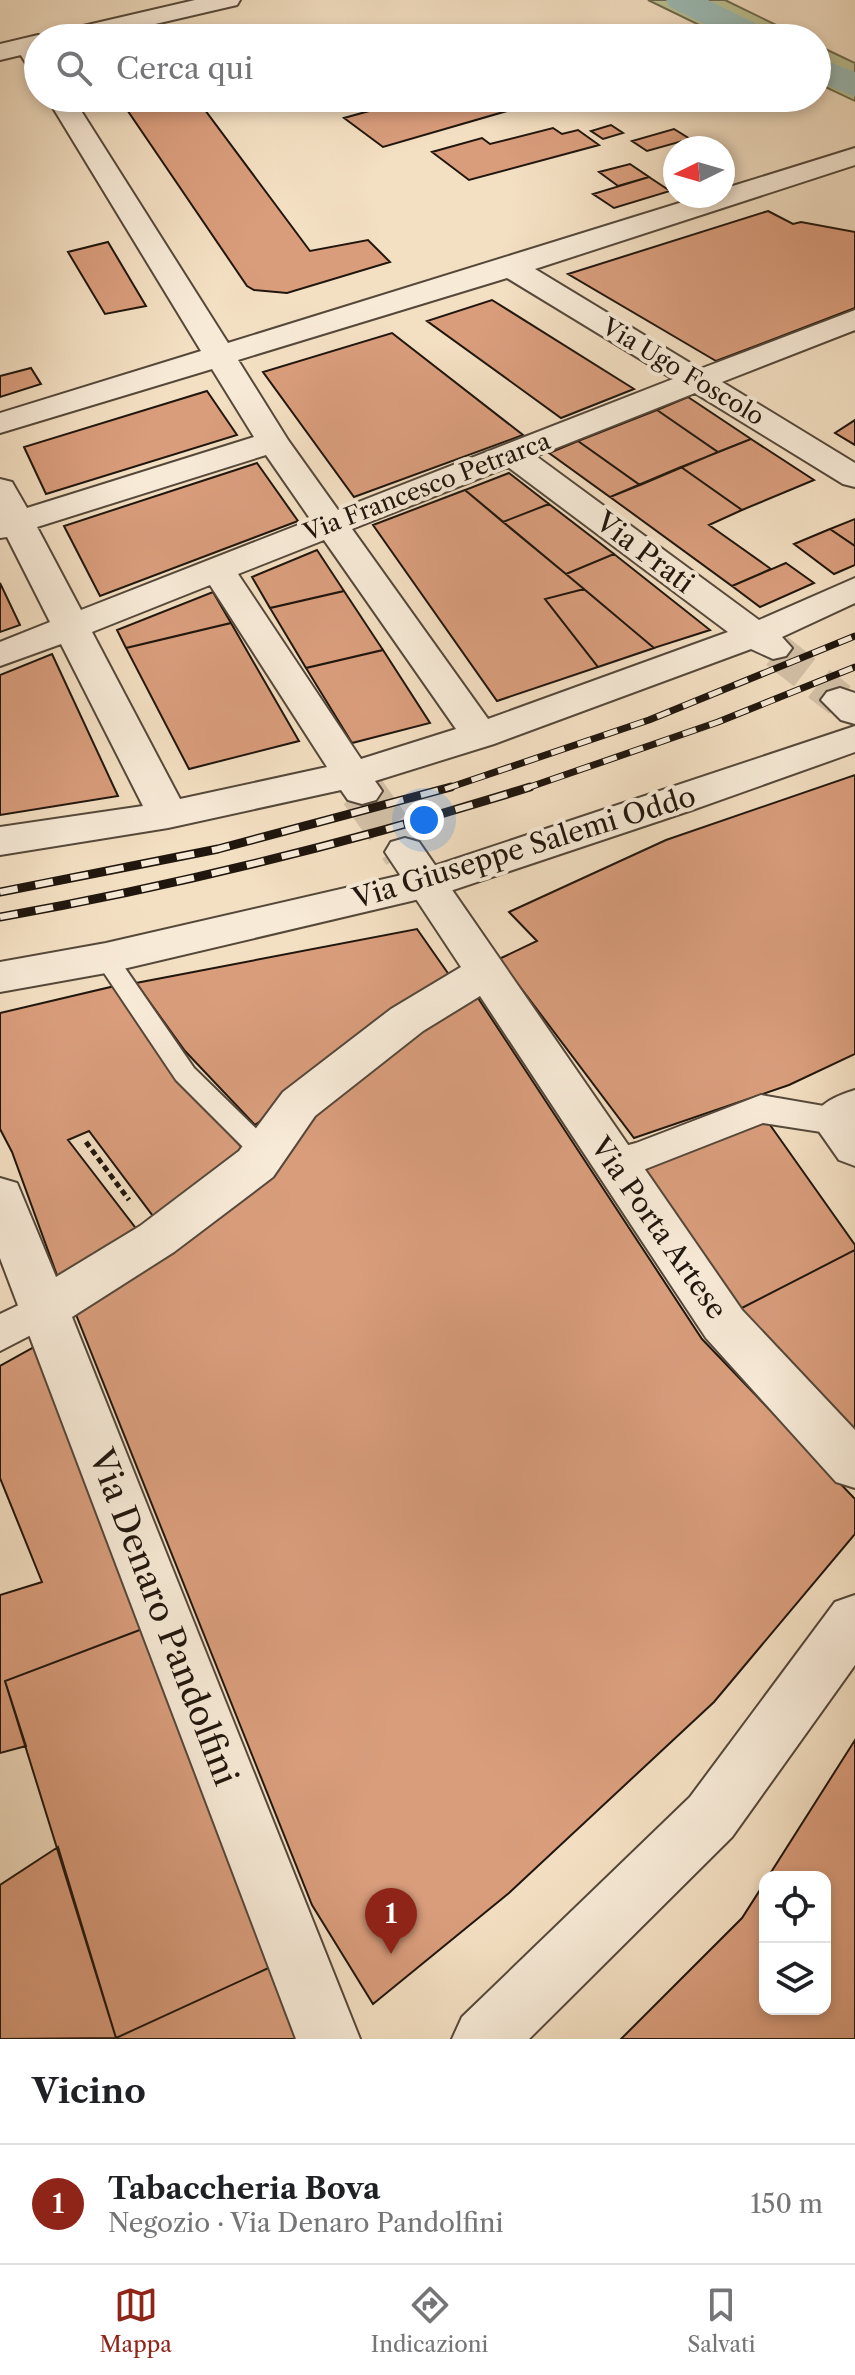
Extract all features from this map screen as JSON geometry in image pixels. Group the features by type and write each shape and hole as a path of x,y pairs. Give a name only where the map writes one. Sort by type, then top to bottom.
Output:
{"street":[{"path":"123,24 228,0"},
{"path":"0,52 24,51"},
{"path":"69,112 273,442 480,735"},
{"path":"0,423 511,267 855,156"},
{"name":"Via Ugo Foscolo","path":"511,267 855,477"},
{"name":"Via Francesco Petrarca","path":"0,655 855,319"},
{"path":"8,525 273,442"},
{"name":"Via Prati","path":"512,454 767,643"},
{"path":"0,489 8,525 71,628 168,815"},
{"path":"217,569 356,783"},
{"path":"0,841 356,783 480,735 767,643 855,589"},
{"name":"Via Giuseppe Salemi Oddo","path":"0,977 106,958 415,868 678,801 855,738"},
{"name":"Via Porta Artese","path":"415,868 724,1324 855,1466"},
{"path":"22,1322 157,1239 256,1164 299,1104 407,1020 484,973"},
{"path":"613,1163 643,1156 761,1109 848,1125"},
{"name":"Via Denaro Pandolfini","path":"0,1196 22,1322 328,2039"},
{"path":"484,2039 711,1817 855,1620"}],"lane":[{"path":"106,958 185,1074 264,1152"}],"path":[{"path":"86,1142 157,1239"}],"green space":[{"path":"648,0 725,0 774,24 697,24"},
{"path":"831,52 855,63 855,101 831,90"}],"building":[{"path":"129,112 206,112 310,251 368,240 390,262 287,293 254,290 247,286"},
{"path":"366,112 503,112 383,147 344,118"},
{"path":"611,125 623,133 603,139 591,131"},
{"path":"553,128 562,134 578,130 599,145 469,180 432,152 482,138 490,144"},
{"path":"674,129 685,136 663,136 663,147 647,151 632,141"},
{"path":"630,164 649,177 618,186 599,172"},
{"path":"649,177 663,186 663,193 614,208 593,194"},
{"path":"768,211 793,224 801,222 855,232 855,308 716,361 568,274"},
{"path":"108,242 146,306 105,314 68,252"},
{"path":"492,300 634,389 561,418 427,321"},
{"path":"392,333 523,435 354,497 263,372"},
{"path":"31,368 41,384 0,397 0,376"},
{"path":"207,391 237,435 46,494 24,447"},
{"path":"688,397 751,439 718,452 657,410"},
{"path":"657,410 718,452 640,485 578,441"},
{"path":"855,420 855,445 835,433"},
{"path":"751,439 814,480 742,510 681,467"},
{"path":"578,441 640,485 610,497 549,453"},
{"path":"257,463 298,521 100,596 64,526"},
{"path":"681,467 742,510 709,525 771,569 732,586 610,497"},
{"path":"509,473 549,504 503,522 465,490"},
{"path":"465,490 584,589 545,599 598,667 497,701 373,525"},
{"path":"549,504 614,554 566,574 503,522"},
{"path":"855,519 855,546 830,529"},
{"path":"830,529 855,546 855,565 834,574 794,544"},
{"path":"317,550 344,591 270,608 252,577"},
{"path":"614,554 710,630 654,648 566,574"},
{"path":"786,563 814,583 760,607 732,586"},
{"path":"0,583 20,625 0,632"},
{"path":"584,589 654,648 598,667 545,599"},
{"path":"344,591 383,650 306,668 270,608"},
{"path":"213,592 231,623 126,648 117,630"},
{"path":"231,623 299,741 189,769 126,648"},
{"path":"383,650 430,723 352,743 306,668"},
{"path":"52,654 118,796 0,815 0,675"},
{"path":"855,775 855,1054 789,1085 634,1138 499,959 537,941 509,912 666,840"},
{"path":"417,929 452,979 255,1125 185,1051 136,983"},
{"path":"115,986 170,1071 250,1156 159,1224 89,1131 68,1140 141,1235 58,1278 12,1152 0,1129 0,1013"},
{"path":"474,992 702,1339 855,1499 855,1534 714,1702 509,1893 373,2004 312,1905 73,1307 310,1108"},
{"path":"763,1115 855,1245 855,1250 732,1313 628,1169"},
{"path":"855,1250 855,1451 732,1313"},
{"path":"36,1346 145,1628 5,1681 26,1746 0,1753 0,1595 42,1582 0,1478 0,1366"},
{"path":"145,1628 286,1960 116,2038 5,1681"},
{"path":"855,1740 855,2039 621,2039 742,1918 759,1891 759,2015 831,2015 831,1871 772,1871"},
{"path":"58,1847 116,2038 0,2039 0,1885"},
{"path":"286,1960 321,2039 113,2039 116,2038"}],"waterway":[{"path":"682,0 731,24"},
{"path":"831,74 855,86"}],"tunnel":[{"path":"777,651 840,700"},
{"path":"362,791 405,852"}],"railway":[{"path":"451,787 649,720 855,636"},
{"path":"528,787 718,722 855,667"},
{"path":"0,892 218,849 451,787"},
{"path":"445,789 451,787"},
{"path":"0,917 134,891 267,860 399,826 528,787"},
{"path":"524,789 528,787"}],"place":[{"name":"Tabaccheria Bova","path":"391,1954"}]}
